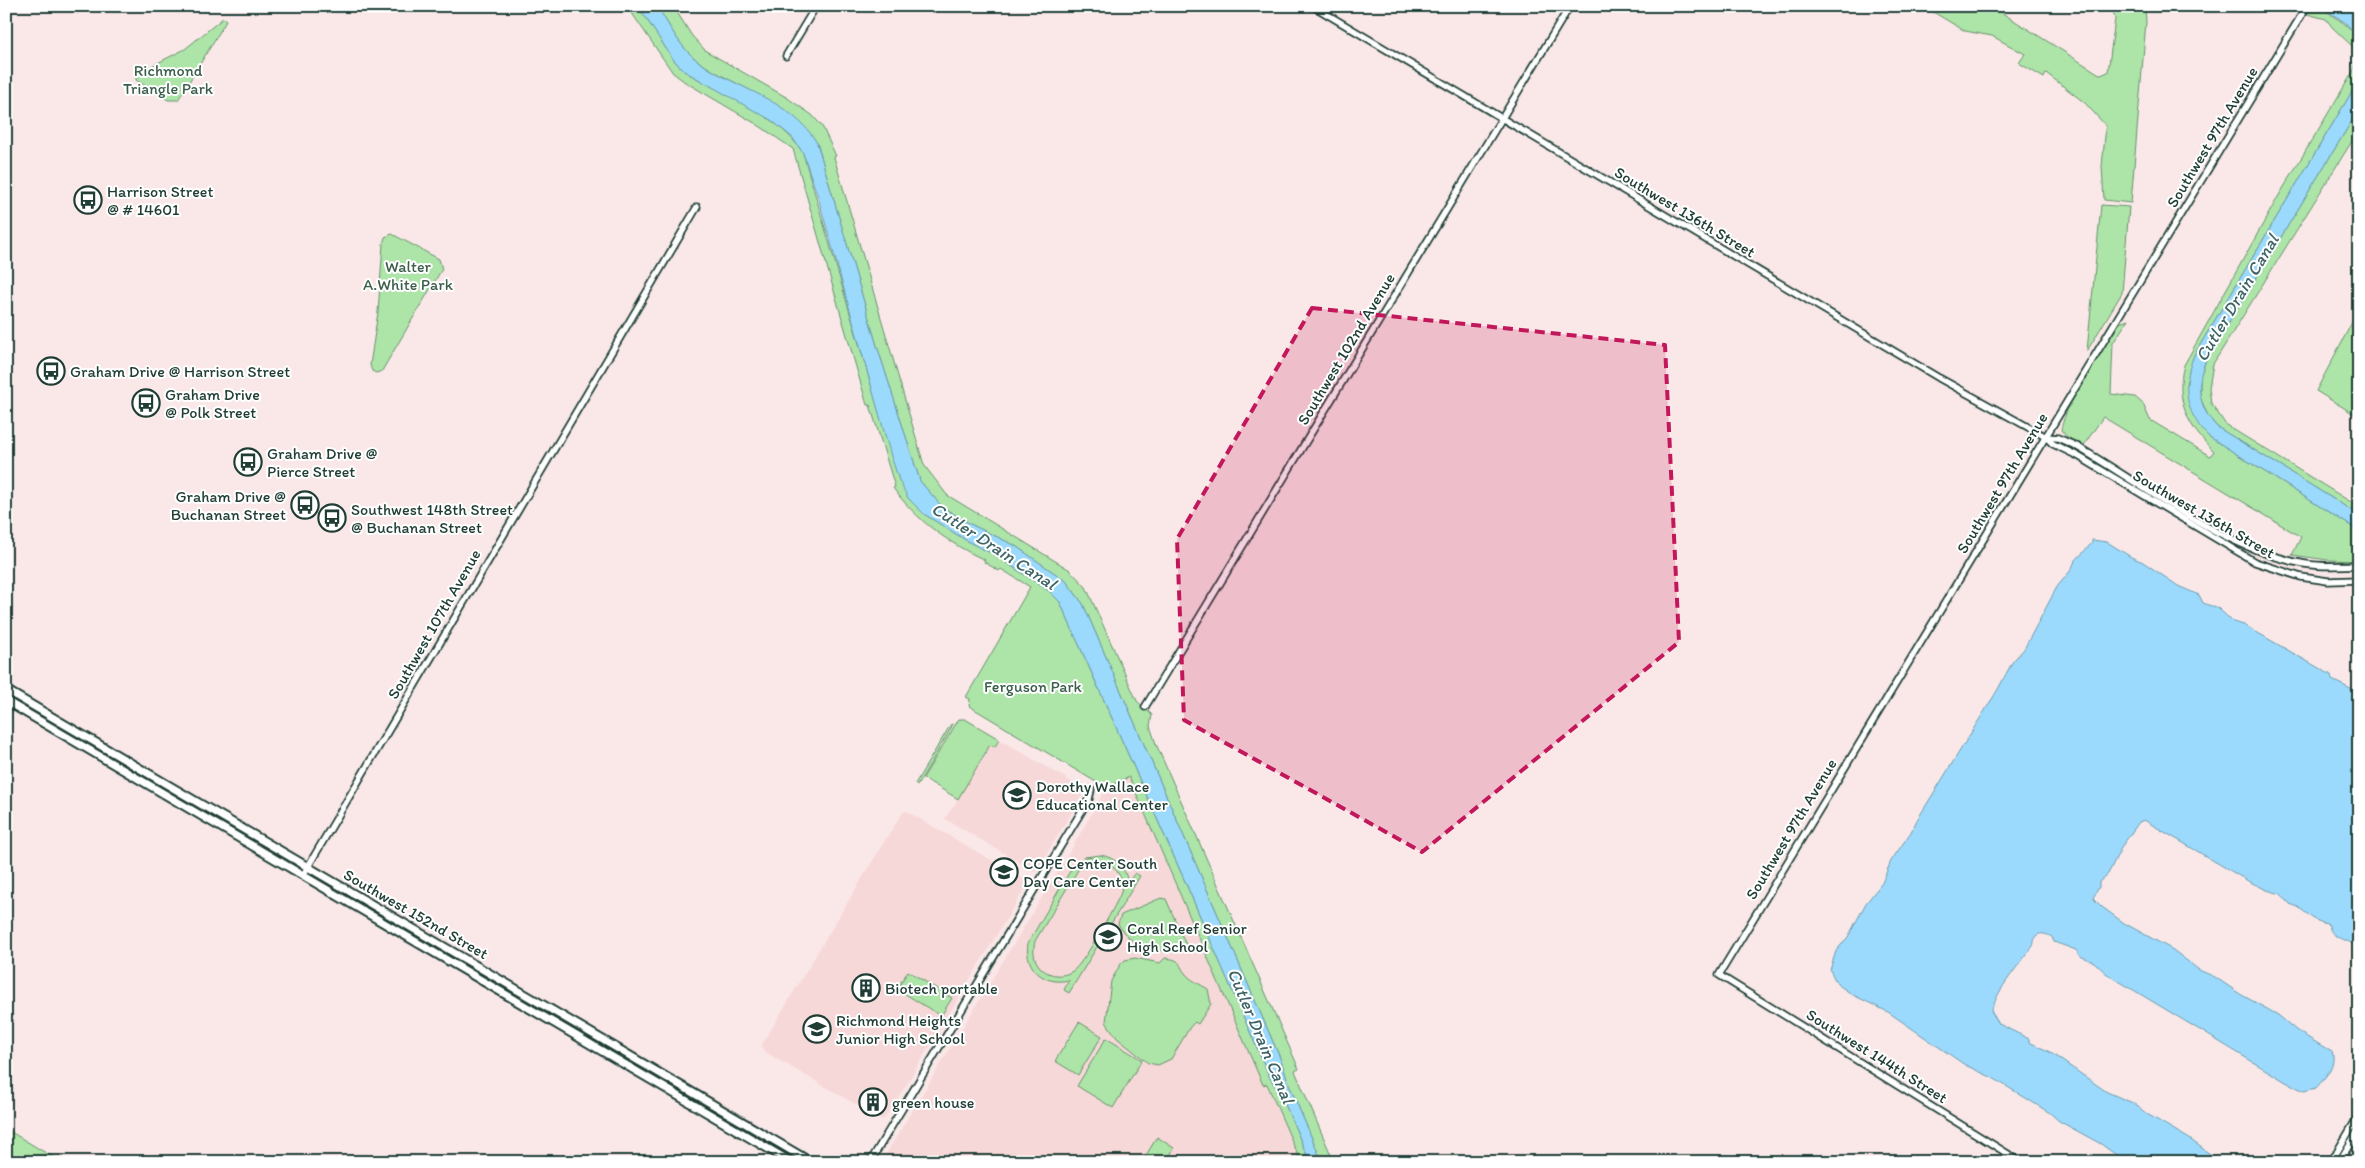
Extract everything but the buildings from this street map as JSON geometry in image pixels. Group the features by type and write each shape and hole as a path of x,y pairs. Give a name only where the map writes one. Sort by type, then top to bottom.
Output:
{"main road":[{"name":"Southwest 152nd Street","path":"6,690 811,1162"},
{"name":"Southwest 152nd Street","path":"6,701 791,1162"},
{"path":"449,949 449,961"},
{"path":"712,1116 717,1107"}],"street":[{"path":"786,56 816,6"},
{"name":"Southwest 136th Street","path":"1313,6 1501,120 1963,392 2046,437 2053,444 2078,456 2255,562 2301,578 2328,581 2359,580"},
{"name":"Southwest 102nd Avenue","path":"1145,706 1570,6"},
{"name":"Southwest 97th Avenue","path":"1719,975 2307,6"},
{"name":"Southwest 107th Avenue","path":"303,875 697,207"},
{"name":"Southwest 136th Street","path":"2046,437 2058,438 2076,446 2241,544 2282,558 2307,564 2359,565"},
{"path":"870,1162 1089,799 1091,790"},
{"name":"Southwest 144th Street","path":"1719,975 2021,1162"},
{"path":"2331,1162 2359,1115"},
{"path":"2339,1162 2359,1129"}],"highlighted area":[{"path":"1312,308 1665,345 1679,642 1422,852 1184,720 1177,539"}],"shaded area":[{"name":"Dorothy Wallace Educational Center","path":"963,718 1084,789 1084,792 1036,872 945,819 958,799 923,778 957,721"},
{"name":"Coral Reef Senior High School","path":"1128,776 1263,1084 1266,1083 1301,1162 881,1162 1073,846 1106,788"},
{"path":"906,811 1024,879 1027,885 899,1097 884,1119 881,1119 765,1052 761,1046 887,837 903,812"}],"green space":[{"name":"Ferguson Park","path":"627,6 638,6 673,59 684,71 765,116 780,127 803,153 899,480 916,506 924,514 969,542 995,555 1049,591 1060,602 1184,879 1268,1073 1282,1097 1310,1162 1301,1162 1267,1084 1263,1085 1129,777 1106,788 969,706 970,699 966,697 1030,587 1001,569 999,571 984,562 985,560 958,546 934,530 912,511 893,488 895,487 870,405 867,405 793,149 758,125 673,73"},
{"path":"657,6 673,6 692,36 706,51 786,97 812,115 822,126 836,156 834,157 924,465 947,495 1070,570 1086,587 1137,701 1152,715 1150,726 1156,744 1299,1069 1295,1071 1334,1162 1322,1162 1290,1087 1280,1058 1083,604 1066,581 1014,545 972,525 942,507 920,481 877,346 817,143 792,116 778,106 713,71 692,56 675,36"},
{"path":"1923,6 1991,6 2101,75 2108,72 2115,19 2112,6 2145,6 2146,22 2131,203 2104,200 2102,166 2106,126 2085,103 2046,73 2044,78 2019,63 2025,54 1992,36 1965,31"},
{"path":"2312,6 2326,11 2351,29 2358,42 2359,80 2194,355 2186,384 2208,436 2359,531 2359,561 2328,560 2292,555 2301,537 2103,417 2084,445 2067,437 2061,430 2064,417 2086,375 2119,323 2128,320 2113,343 2111,394 2135,397 2143,404 2150,420 2210,456 2214,451 2197,433 2186,413 2181,390 2184,365 2278,197 2354,70 2356,61 2353,47 2326,19 2307,14"},
{"name":"Richmond Triangle Park","path":"223,18 226,20 225,23 178,100 168,100 136,80 136,75 140,72 185,49"},
{"path":"2359,109 2359,130 2213,364 2209,388 2211,403 2226,425 2359,507 2359,515 2217,427 2208,416 2200,397 2200,376 2206,360"},
{"path":"2101,205 2129,207 2122,293 2087,351"},
{"name":"Walter A.White Park","path":"392,234 439,259 442,269 382,371 376,373 372,371 370,365 378,312 383,244 385,237"},
{"path":"2359,309 2359,417 2316,391"},
{"path":"959,719 965,719 999,739 995,747 990,745 958,799 923,778"},
{"path":"951,724 953,725 917,786 915,784"},
{"path":"1100,855 1115,860 1122,867 1128,882 1135,873 1140,876 1069,993 1064,990 1069,980 1060,981 1044,978 1033,968 1029,961 1028,943 1073,866 1085,857","holes":["1099,861 1115,869 1122,883 1122,889 1117,902 1080,964 1067,974 1057,975 1048,973 1036,961 1035,941 1078,870 1088,863"]},
{"path":"1161,898 1166,899 1186,945 1176,949 1148,949 1131,940 1118,924 1121,915"},
{"path":"1135,958 1160,963 1165,958 1175,960 1179,962 1190,978 1208,989 1211,1004 1198,1024 1195,1022 1190,1027 1171,1059 1158,1065 1148,1063 1117,1038 1106,1022 1111,981 1125,960"},
{"path":"908,971 952,998 941,1016 897,989"},
{"path":"1079,1022 1102,1036 1078,1075 1055,1061"},
{"path":"1106,1038 1142,1060 1113,1108 1077,1086"},
{"path":"6,1129 61,1162 6,1162"},
{"path":"1157,1137 1174,1148 1167,1161 1163,1159 1161,1162 1142,1162"}],"water":[{"name":"Cutler Drain Canal","path":"638,6 657,6 675,36 692,56 713,71 778,105 806,128 817,143 877,346 920,481 942,507 972,525 1014,545 1066,581 1083,604 1280,1058 1290,1087 1322,1162 1310,1162 1282,1097 1270,1078 1184,879 1060,602 1049,591 995,555 969,542 924,514 908,498 899,480 891,456 818,197 803,153 792,137 771,120 684,71 673,59"},
{"path":"2320,6 2348,6 2359,14 2359,39 2346,23"},
{"name":"Cutler Drain Canal","path":"2359,80 2359,109 2206,360 2200,378 2200,395 2206,411 2217,427 2359,515 2359,531 2208,436 2200,427 2190,408 2187,388 2190,366 2194,355"},
{"path":"2092,540 2107,542 2143,562 2178,586 2199,595 2203,603 2219,609 2233,622 2244,625 2331,675 2332,680 2359,693 2359,946 2336,936 2329,925 2315,920 2298,907 2290,904 2281,894 2248,881 2144,820 2139,822 2122,846 2108,874 2099,882 2099,887 2093,898 2124,923 2173,950 2199,970 2215,977 2240,994 2278,1015 2297,1031 2332,1052 2333,1062 2331,1067 2316,1088 2304,1091 2286,1082 2107,974 2094,962 2080,956 2076,950 2054,942 2052,937 2045,934 2036,936 2033,946 2004,985 1991,1011 1999,1024 2029,1039 2029,1042 2048,1051 2107,1092 2133,1103 2147,1114 2188,1138 2221,1162 2123,1160 2101,1144 2059,1121 2050,1113 1993,1078 1965,1065 1888,1012 1853,995 1837,984 1830,970 1836,951 1848,937 1866,903 1882,883 1891,861 1911,832 1997,691 2013,661 2024,649 2057,587 2071,570 2075,561 2092,543"}],"place":[{"name":"Harrison Street @ # 14601","path":"88,200"},
{"name":"Graham Drive @ Harrison Street","path":"51,371"},
{"name":"Graham Drive @ Polk Street","path":"146,403"},
{"name":"Graham Drive @ Pierce Street","path":"248,462"},
{"name":"Graham Drive @ Buchanan Street","path":"305,505"},
{"name":"Southwest 148th Street @ Buchanan Street","path":"332,518"},
{"name":"Dorothy Wallace Educational Center","path":"1017,795"},
{"name":"COPE Center South Day Care Center","path":"1004,872"},
{"name":"Coral Reef Senior High School","path":"1108,937"},
{"name":"Biotech portable","path":"866,988"},
{"name":"Richmond Heights Junior High School","path":"817,1029"},
{"name":"green house","path":"873,1102"}]}
